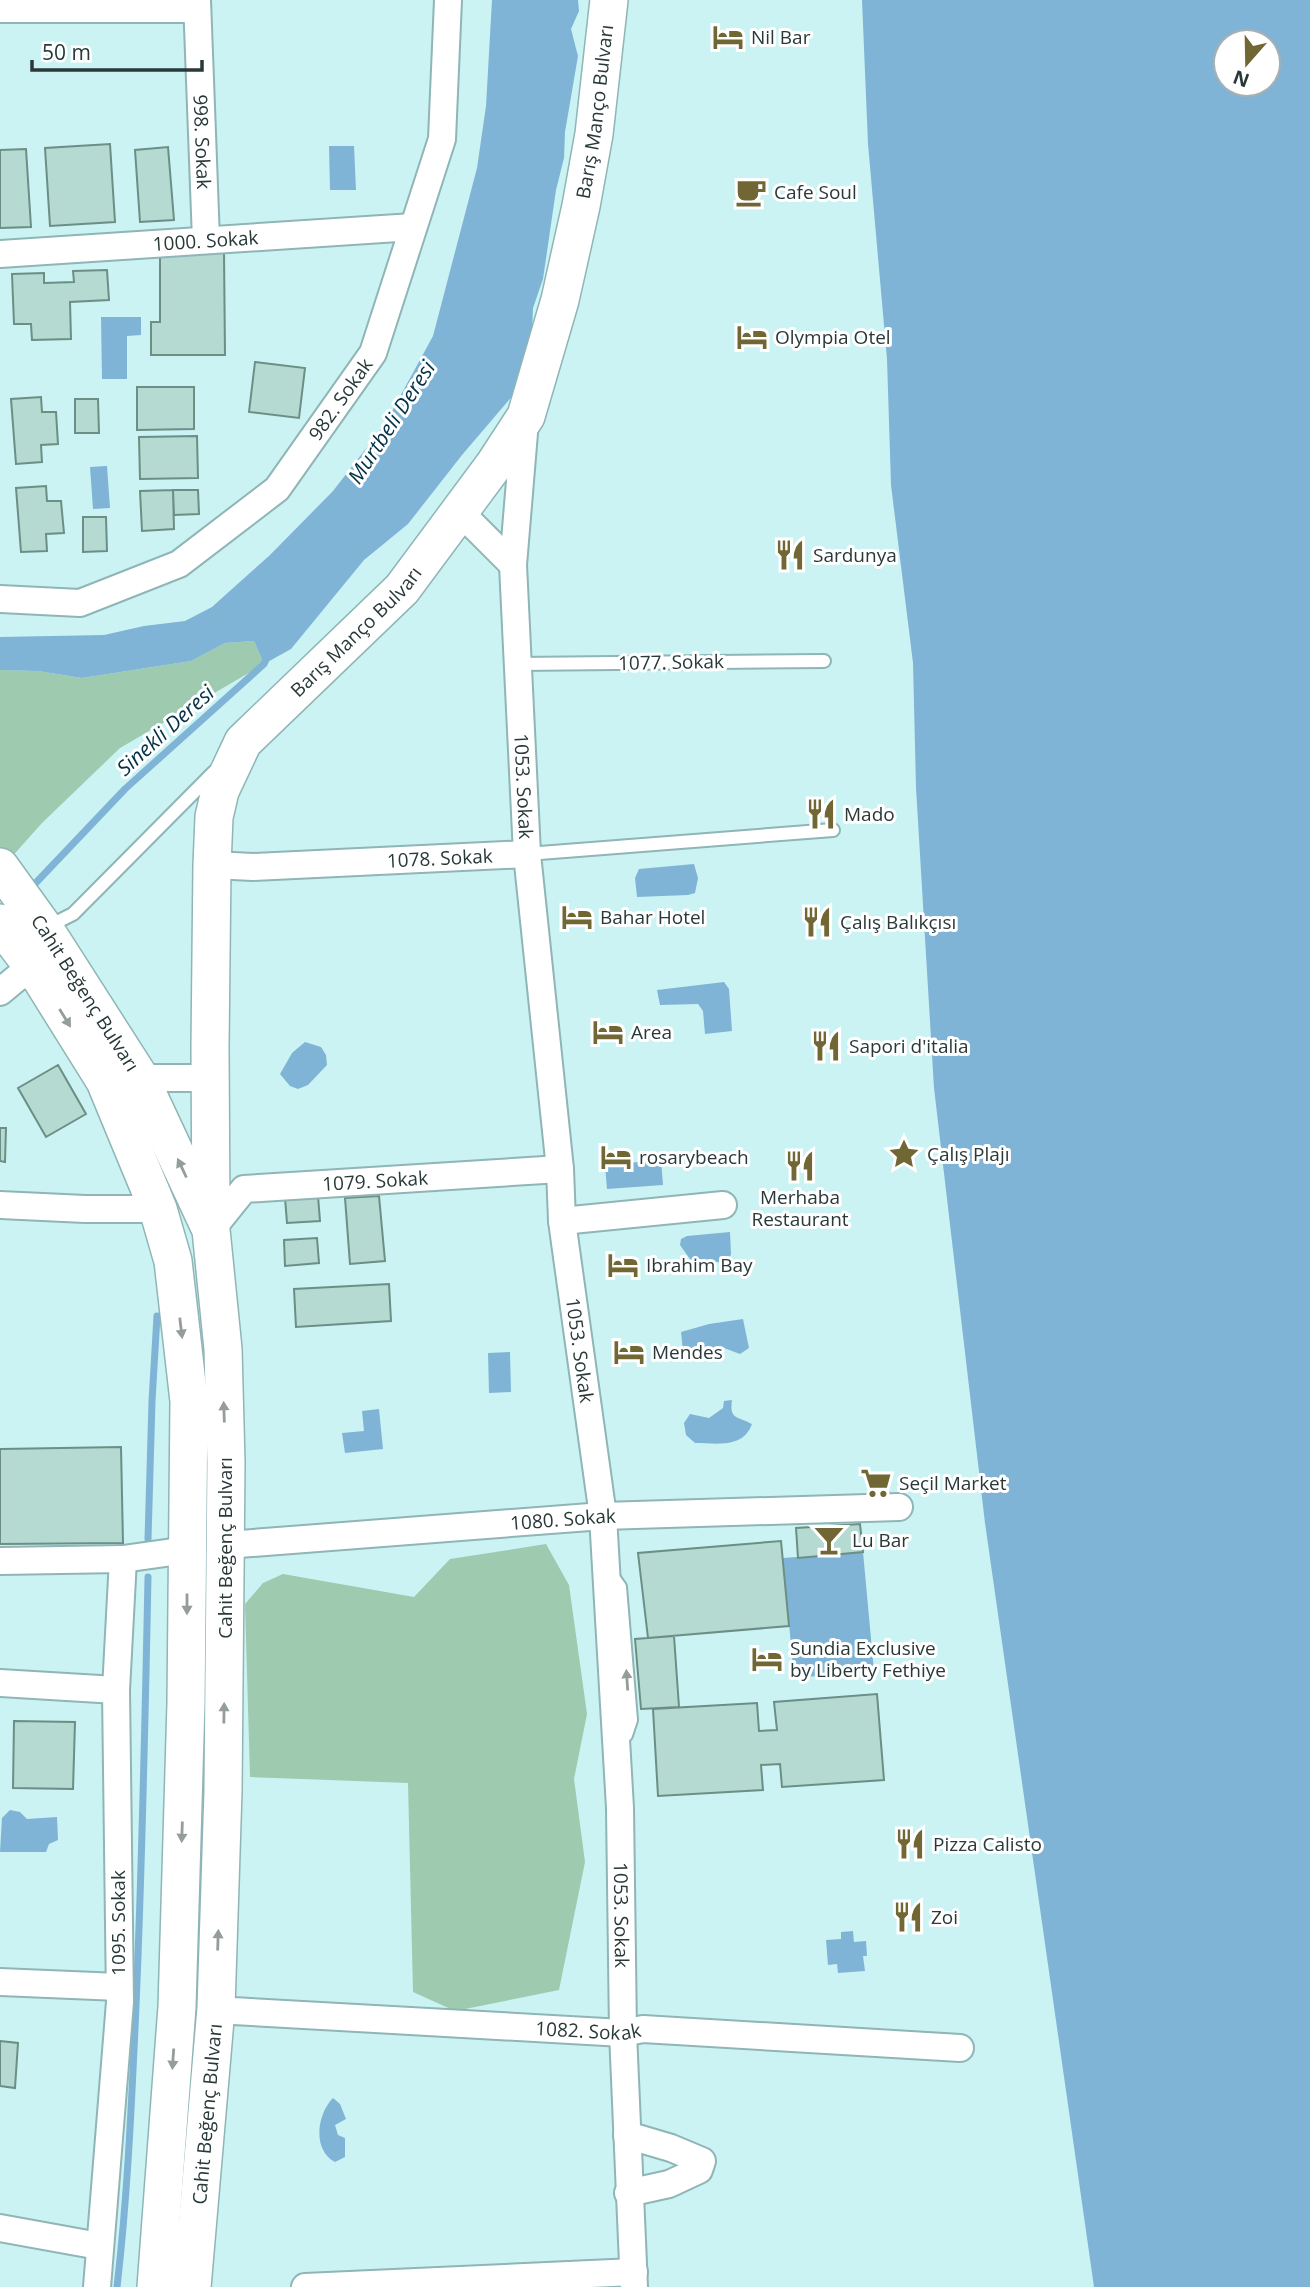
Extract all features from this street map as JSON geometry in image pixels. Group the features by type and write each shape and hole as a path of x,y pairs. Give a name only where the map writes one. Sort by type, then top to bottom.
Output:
{"main road":[{"name":"Barış Manço Bulvarı","path":"211,1230 212,865 214,817 220,791 243,742 402,589 494,465 526,416 560,300 581,206 594,134 609,0"},
{"name":"Cahit Beğenç Bulvarı","path":"1,867 37,972 105,1081 158,1209 173,1261 189,1401 186,1703 177,2007 156,2287"},
{"name":"Cahit Beğenç Bulvarı","path":"23,927 140,1078 211,1230 223,1349 226,1545 223,1791 216,2008 191,2287"},
{"path":"173,1261 211,1230"}],"street":[{"name":"982. Sokak","path":"0,598 80,603 179,564 276,489 373,353 442,139 448,0"},
{"path":"0,9 197,5"},
{"name":"998. Sokak","path":"197,5 206,240"},
{"name":"1000. Sokak","path":"0,254 413,227"},
{"name":"1053. Sokak","path":"526,416 513,565 527,854 560,1169 562,1222 603,1516 621,1808 623,2033 628,2193 634,2280"},
{"path":"460,512 513,565"},
{"name":"1078. Sokak","path":"212,865 253,867 527,854"},
{"path":"0,992 18,977 37,972"},
{"path":"140,1078 211,1079"},
{"name":"1079. Sokak","path":"211,1230 244,1189 560,1169"},
{"path":"0,1205 158,1209"},
{"path":"562,1222 723,1205"},
{"name":"1080. Sokak","path":"226,1545 603,1516 900,1507"},
{"path":"0,1562 123,1559 187,1550"},
{"name":"1095. Sokak","path":"96,2287 120,2003 117,1690 123,1559"},
{"path":"0,1683 117,1690"},
{"path":"0,1982 119,1987"},
{"name":"1082. Sokak","path":"216,2008 623,2033 643,2029 960,2048"},
{"path":"628,2135 702,2161 699,2170 668,2184 628,2193"},
{"path":"0,2228 99,2246"},
{"path":"305,2287 634,2280"}],"lane":[{"name":"1077. Sokak","path":"517,664 824,660"},
{"path":"23,927 73,914 243,742"},
{"name":"1078. Sokak","path":"527,854 833,830"}],"green space":[{"path":"254,641 264,664 120,748 42,823 0,870 0,670 38,671 82,678 191,661 225,643"},
{"path":"546,1544 569,1585 587,1714 574,1779 585,1862 559,1990 455,2011 413,1992 408,1783 250,1777 245,1604 263,1583 283,1574 414,1597 450,1559"}],"water":[{"name":"Murtbeli Deresi","path":"492,0 578,0 579,11 571,29 578,56 565,132 564,158 556,190 543,279 533,308 532,332 514,394 408,524 364,560 291,649 264,664 254,641 225,643 191,661 82,678 38,671 0,670 0,637 104,635 185,621 212,607 270,555 333,491 385,424 433,336 477,168 486,106"},
{"path":"862,0 1310,0 1310,2287 1094,2287 985,1523 934,1088 916,788 913,663 891,485 887,359 868,144"},
{"path":"329,146 354,146 356,190 330,190"},
{"path":"101,317 141,317 141,335 127,336 127,379 102,379"},
{"path":"107,466 110,508 93,509 90,467"},
{"path":"694,864 698,878 695,893 637,897 635,878 639,869"},
{"path":"724,982 729,989 732,1031 705,1034 703,1011 698,1004 660,1005 657,990"},
{"path":"305,1042 321,1047 326,1055 327,1065 308,1085 298,1089 290,1086 280,1074 292,1053"},
{"path":"661,1160 663,1185 607,1189 605,1165"},
{"path":"730,1232 731,1254 728,1262 692,1262 680,1245 681,1239 687,1236"},
{"path":"743,1319 749,1348 740,1354 724,1348 683,1351 681,1332"},
{"path":"510,1352 511,1392 489,1393 488,1353"},
{"path":"732,1400 733,1414 752,1424 742,1438 720,1444 695,1443 686,1435 684,1423 690,1414 709,1418 723,1408 724,1401"},
{"path":"379,1409 383,1449 345,1453 342,1433 364,1431 362,1411"},
{"path":"863,1552 874,1671 794,1678 783,1558"},
{"path":"10,1810 20,1812 27,1819 57,1817 58,1840 49,1844 46,1852 0,1852 2,1818"},
{"path":"853,1931 854,1942 866,1941 867,1956 863,1956 865,1971 838,1973 837,1964 828,1965 826,1940 841,1939 841,1932"},
{"path":"333,2098 340,2104 346,2119 335,2125 338,2135 345,2138 345,2157 335,2162 323,2149 319,2132 323,2113"}],"building":[{"path":"110,144 115,222 50,226 45,148"},
{"path":"168,147 174,220 140,222 135,150"},
{"path":"26,149 31,227 0,228 0,150"},
{"path":"160,251 224,251 225,355 151,355 151,322 160,322"},
{"path":"107,270 109,300 70,302 71,339 32,340 31,324 14,324 12,274 44,273 44,283 74,282 73,271"},
{"path":"255,362 305,368 299,418 249,412"},
{"path":"137,387 194,387 194,429 137,430"},
{"path":"41,397 42,412 56,412 58,444 41,445 42,462 16,464 11,399"},
{"path":"75,399 98,399 99,433 75,433"},
{"path":"197,436 198,478 140,479 139,437"},
{"path":"46,486 47,501 61,501 64,533 46,534 47,551 21,552 16,488"},
{"path":"173,490 198,490 199,514 174,515"},
{"path":"173,490 174,529 142,531 140,491"},
{"path":"83,517 106,517 107,551 83,552"},
{"path":"58,1065 86,1114 46,1137 18,1088"},
{"path":"0,1128 6,1128 5,1162 0,1161"},
{"path":"318,1196 320,1221 287,1223 285,1198"},
{"path":"379,1196 385,1261 350,1264 345,1198"},
{"path":"317,1238 319,1263 285,1266 284,1240"},
{"path":"389,1284 391,1321 296,1327 294,1289"},
{"path":"121,1447 123,1543 0,1544 0,1449"},
{"name":"Lu Bar","path":"860,1524 863,1552 798,1558 796,1528"},
{"path":"781,1541 789,1626 648,1638 638,1553"},
{"path":"674,1636 679,1707 641,1709 635,1639"},
{"path":"877,1694 884,1780 782,1787 780,1764 761,1765 763,1790 658,1796 653,1709 757,1703 759,1731 777,1730 774,1702"},
{"path":"14,1721 75,1722 73,1789 13,1788"},
{"path":"0,2041 18,2043 15,2088 0,2086"}],"waterway":[{"name":"Sinekli Deresi","path":"29,890 125,789 264,664 267,657"},
{"path":"148,1539 157,1316"},
{"path":"117,2287 126,2190 135,2028 148,1577"}],"place":[{"name":"Nil Bar","path":"728,37"},
{"name":"Cafe Soul","path":"751,192"},
{"name":"Olympia Otel","path":"752,337"},
{"name":"Sardunya","path":"790,555"},
{"name":"Mado","path":"821,814"},
{"name":"Bahar Hotel","path":"577,917"},
{"name":"Çalış Balıkçısı","path":"817,922"},
{"name":"Area","path":"608,1032"},
{"name":"Sapori d'italia","path":"826,1046"},
{"name":"Çalış Plajı","path":"904,1154"},
{"name":"rosarybeach","path":"616,1157"},
{"name":"Merhaba Restaurant","path":"800,1166"},
{"name":"Ibrahim Bay","path":"623,1265"},
{"name":"Mendes","path":"629,1352"},
{"name":"Seçil Market","path":"876,1483"},
{"name":"Lu Bar","path":"829,1540"},
{"name":"Sundia Exclusive by Liberty Fethiye","path":"767,1659"},
{"name":"Pizza Calisto","path":"910,1844"},
{"name":"Zoi","path":"908,1917"}]}
